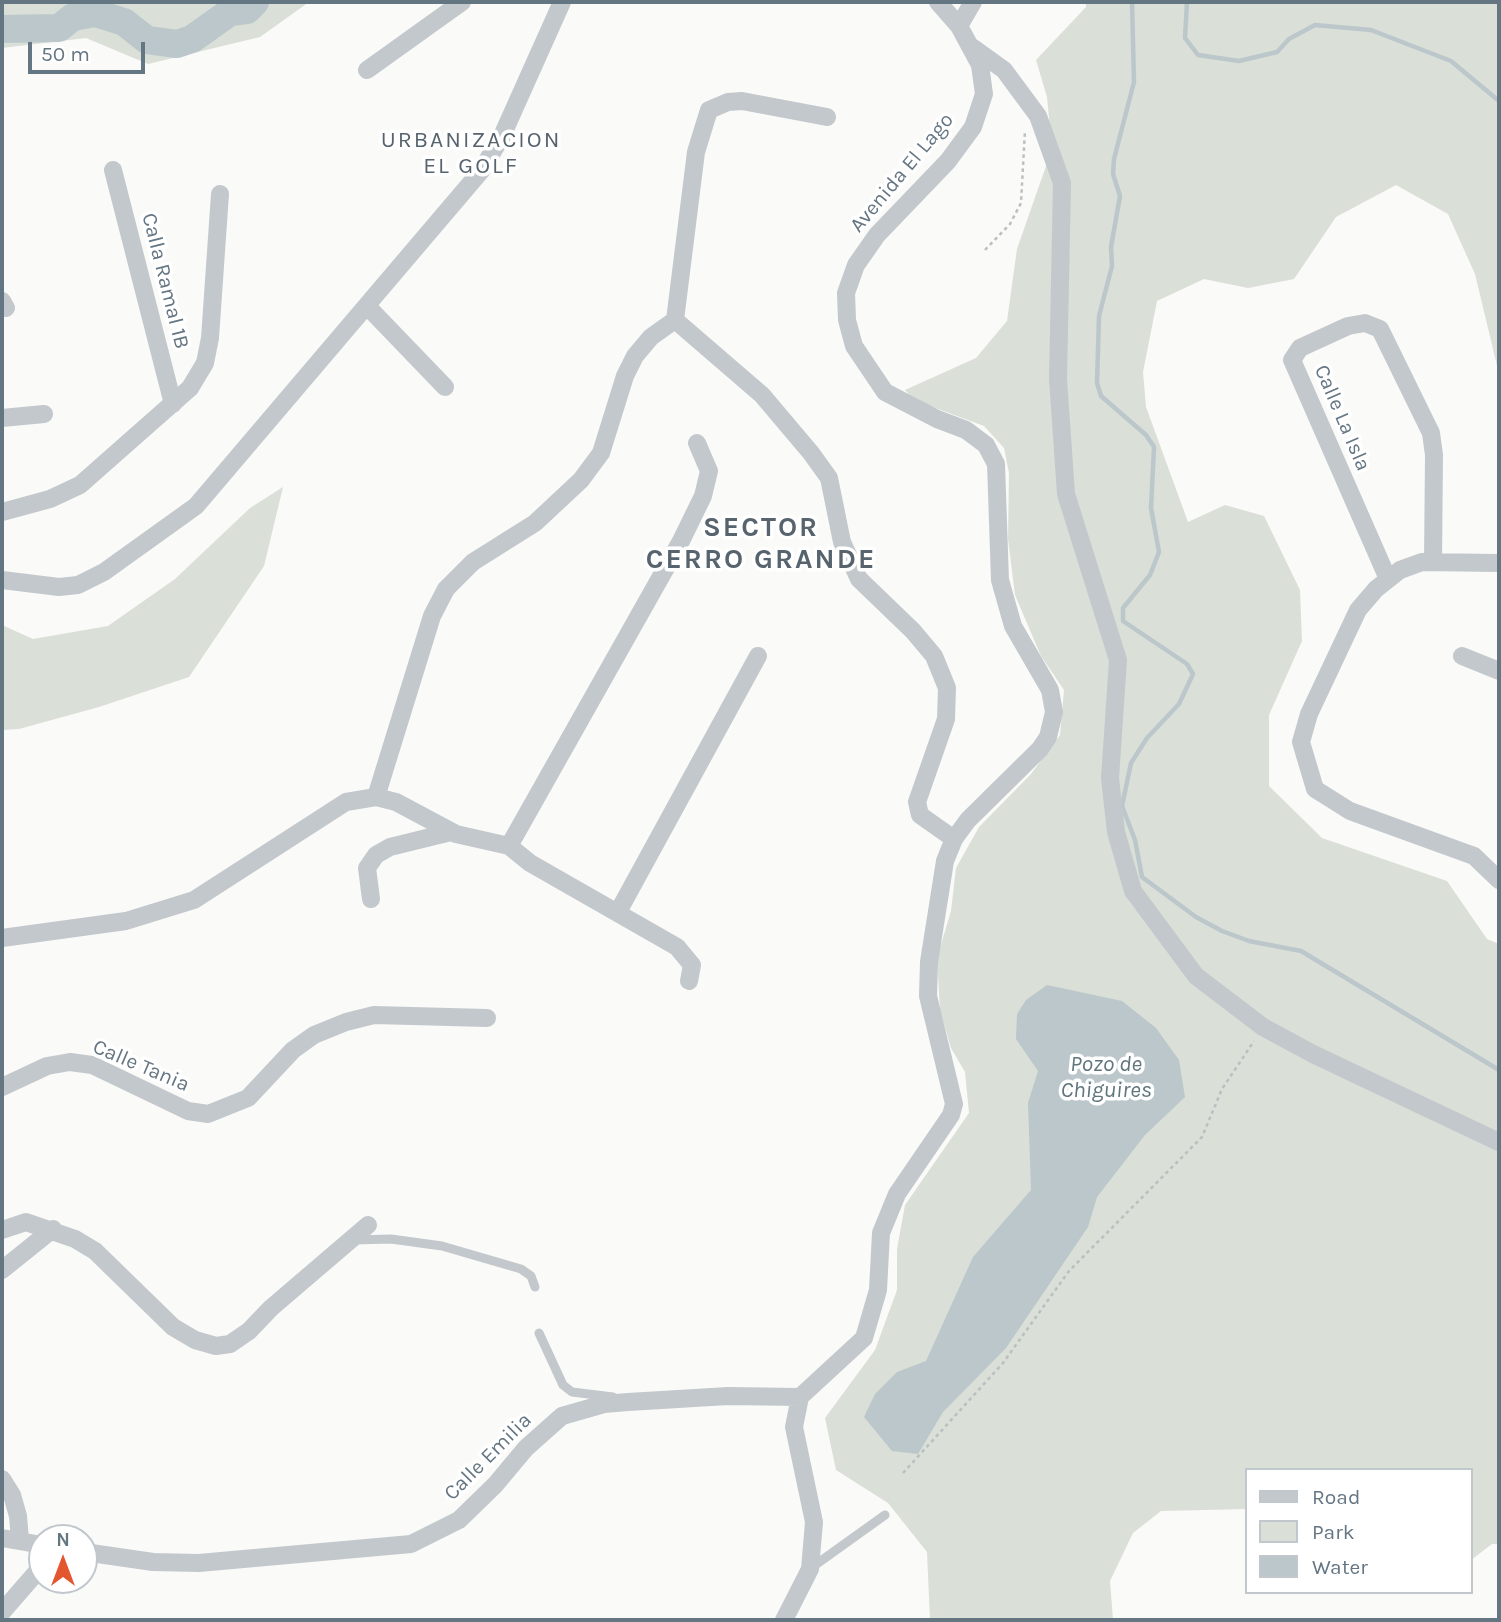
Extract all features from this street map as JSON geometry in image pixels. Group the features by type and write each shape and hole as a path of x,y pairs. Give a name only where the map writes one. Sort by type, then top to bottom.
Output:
{"street":[{"path":"367,70 462,2"},
{"path":"2,580 59,587 78,585 104,572 196,506 481,171 502,136 562,2"},
{"name":"Avenida El Lago","path":"800,1397 864,1338 878,1290 881,1233 897,1194 951,1115 954,1104 928,996 929,961 945,861 954,839 1048,737 1054,712 1050,690 1013,626 1000,580 996,464 986,445 965,430 919,411 885,392 854,346 847,320 846,293 856,265 877,235 948,162 973,127 984,94 980,65 959,26 938,2"},
{"path":"959,26 973,2"},
{"path":"969,45 1004,70 1024,95 1038,116 1062,183 1058,379 1065,482 1090,576 1118,660 1110,778 1116,832 1133,891 1195,976 1264,1027 1313,1054 1499,1142"},
{"path":"376,797 432,616 446,589 473,562 536,523 581,480 601,453 625,376 635,356 651,337 675,320 696,152 709,110 728,102 742,101 827,117"},
{"name":"Calla Ramal 1B","path":"113,170 173,404"},
{"path":"2,512 50,499 80,485 190,388 205,363 210,338 220,194"},
{"path":"367,306 445,387"},
{"path":"675,320 762,395 811,453 829,478 842,542 859,579 913,631 934,656 947,688 946,719 917,802 920,815 954,839"},
{"name":"Calle La Isla","path":"1388,579 1292,360 1300,348 1348,326 1365,323 1380,329 1431,433 1434,455 1433,562"},
{"path":"2,418 44,414"},
{"path":"509,846 681,541 703,496 709,471 697,443"},
{"path":"1499,563 1422,562 1400,570 1388,579 1358,610 1309,714 1301,742 1315,789 1350,811 1474,856 1499,880"},
{"path":"618,912 758,656"},
{"path":"1462,656 1499,671"},
{"path":"2,938 126,921 194,900 346,802 376,797 396,802 451,832 509,846 530,863 654,932 690,959 692,965 689,981"},
{"path":"371,899 367,868 376,855 390,847 451,832"},
{"name":"Calle Tania","path":"2,1087 47,1066 70,1062 92,1065 188,1111 208,1114 248,1098 293,1049 314,1035 346,1022 374,1016 487,1018"},
{"path":"2,1230 26,1222 53,1229 95,1251 173,1327 195,1340 216,1346 230,1343 249,1331 271,1308 352,1241 368,1224"},
{"path":"2,1270 53,1229"},
{"name":"Calle Emilia","path":"98,1554 153,1562 199,1563 411,1544 459,1520 495,1485 526,1448 562,1416 604,1404 628,1402 728,1396 800,1397"},
{"path":"790,1619 810,1569 813,1509 794,1427 800,1397"},
{"path":"2,1479 15,1505 11,1539"},
{"path":"2,1612 28,1582"}],"lane":[{"path":"352,1241 391,1239 442,1246 521,1269 531,1276 535,1287"},
{"path":"538,1333 563,1385 572,1392 628,1402"},
{"path":"810,1569 885,1515"}],"path":[{"path":"985,250 1010,224 1021,203 1025,161 1024,95"},
{"path":"903,1473 1003,1363 1069,1272 1202,1137 1222,1089 1264,1027"}],"green space":[{"path":"2,2 309,2 260,37 148,64 86,38 2,48"},
{"path":"1086,2 1499,2 1499,374 1475,274 1448,214 1396,185 1336,217 1294,279 1248,288 1204,279 1157,301 1143,372 1146,407 1188,522 1225,505 1264,516 1300,590 1302,641 1269,715 1269,786 1322,838 1447,881 1487,939 1499,944 1499,1544 1492,1544 1473,1558 1473,1468 1246,1468 1246,1509 1161,1511 1133,1533 1110,1581 1113,1620 930,1620 927,1552 888,1503 836,1470 825,1418 875,1350 897,1290 897,1249 905,1205 969,1113 965,1072 951,1048 940,1010 937,958 951,911 956,868 979,827 1031,774 1060,735 1064,690 1041,656 1015,595 1008,539 1009,473 1004,448 984,426 914,400 905,390 976,358 1007,321 1017,249 1052,149 1047,97 1036,60 1086,7"},
{"path":"283,487 264,566 189,677 99,707 19,729 2,730 2,625 33,639 108,626 175,579 250,508"}],"water":[{"name":"Pozo de Chiguires","path":"1047,985 1122,1001 1156,1028 1179,1060 1185,1097 1145,1135 1097,1197 1088,1227 1006,1348 943,1412 918,1454 892,1451 864,1417 875,1394 897,1372 926,1361 973,1257 1031,1190 1028,1103 1038,1071 1016,1039 1017,1014 1026,1000"}],"waterway":[{"path":"2,29 59,28 73,17 95,13 124,22 147,40 177,44 192,39 230,12 247,10 255,2"},
{"path":"1132,2 1134,82 1114,159 1113,174 1120,196 1111,247 1112,266 1099,316 1097,383 1101,396 1146,435 1154,447 1151,508 1159,552 1150,575 1123,608 1123,621 1187,664 1193,674 1179,704 1147,738 1131,763 1122,806 1135,840 1142,877 1196,917 1222,931 1249,941 1301,951 1499,1070"},
{"path":"1187,2 1185,38 1198,55 1239,61 1277,52 1289,39 1315,25 1371,30 1451,61 1499,101"}],"district":[{"name":"URBANIZACION EL GOLF","path":"471,153"},
{"name":"SECTOR CERRO GRANDE","path":"761,544"}]}
